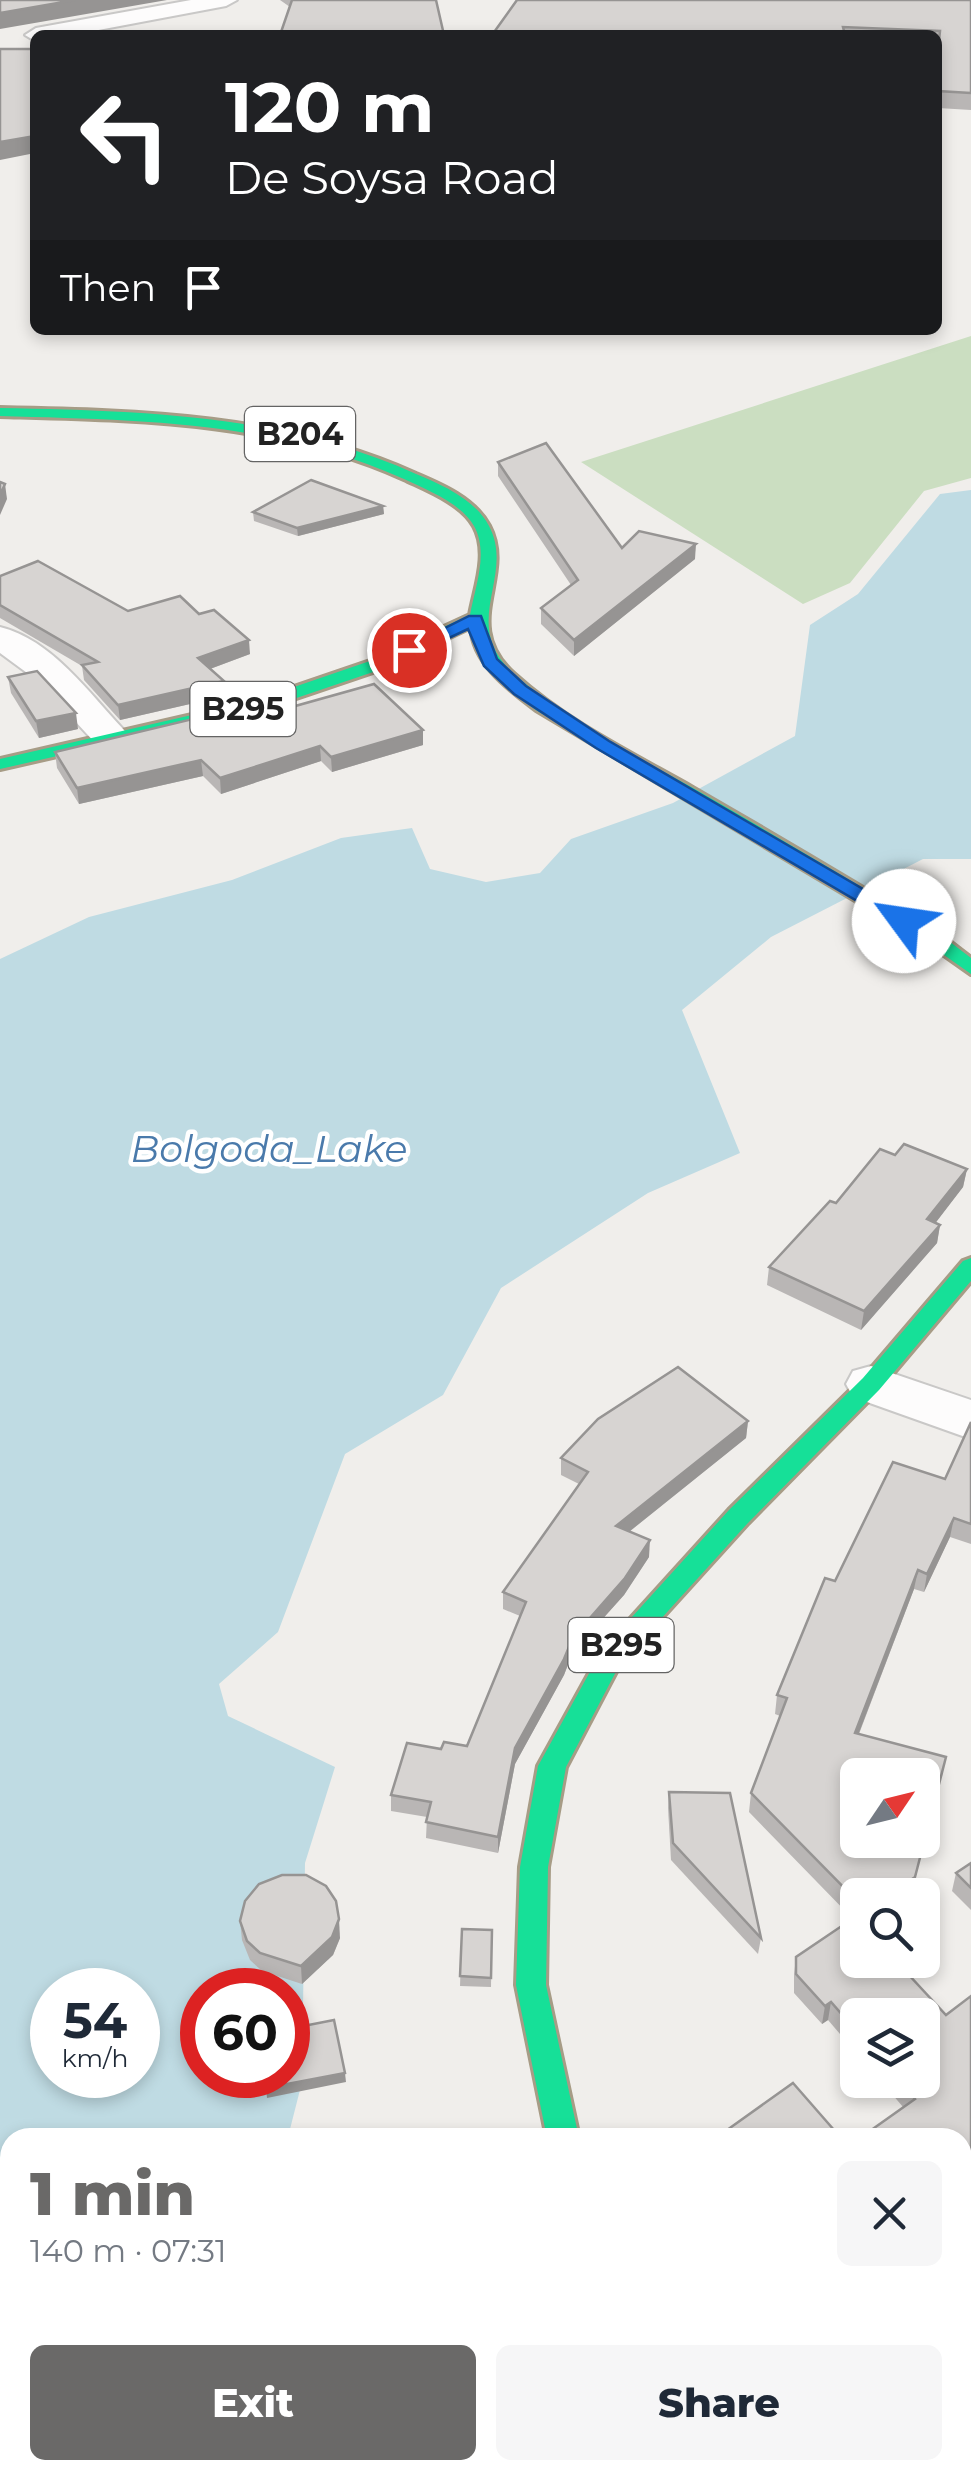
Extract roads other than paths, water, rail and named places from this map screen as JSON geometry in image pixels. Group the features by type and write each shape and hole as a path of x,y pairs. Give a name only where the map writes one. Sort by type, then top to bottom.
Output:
{"main road":[{"name":"B204","path":"0,412 240,423 323,438 374,457 452,498 483,529 487,542 475,620"},
{"name":"B295","path":"0,764 258,705 376,665 475,620"},
{"path":"475,620 478,639 490,662 520,690 934,939 971,968"},
{"name":"B295","path":"561,2128 531,1985 534,1867 552,1766 611,1657 738,1518 871,1384 971,1266"}],"street":[{"path":"63,30 226,0"},
{"path":"0,637 50,673 111,738"},
{"path":"871,1384 971,1420"}],"water":[{"name":"Bolgoda_Lake","path":"971,490 971,859 923,859 771,937 682,1010 740,1153 648,1193 501,1288 443,1395 345,1454 278,1632 219,1684 228,1716 335,1767 305,1863 304,1968 180,1968 180,2098 298,2098 290,2128 0,2128 0,959 89,917 232,880 341,838 412,828 430,869 486,882 540,873 571,839 673,803 795,736 810,625 858,594 940,494"}]}
